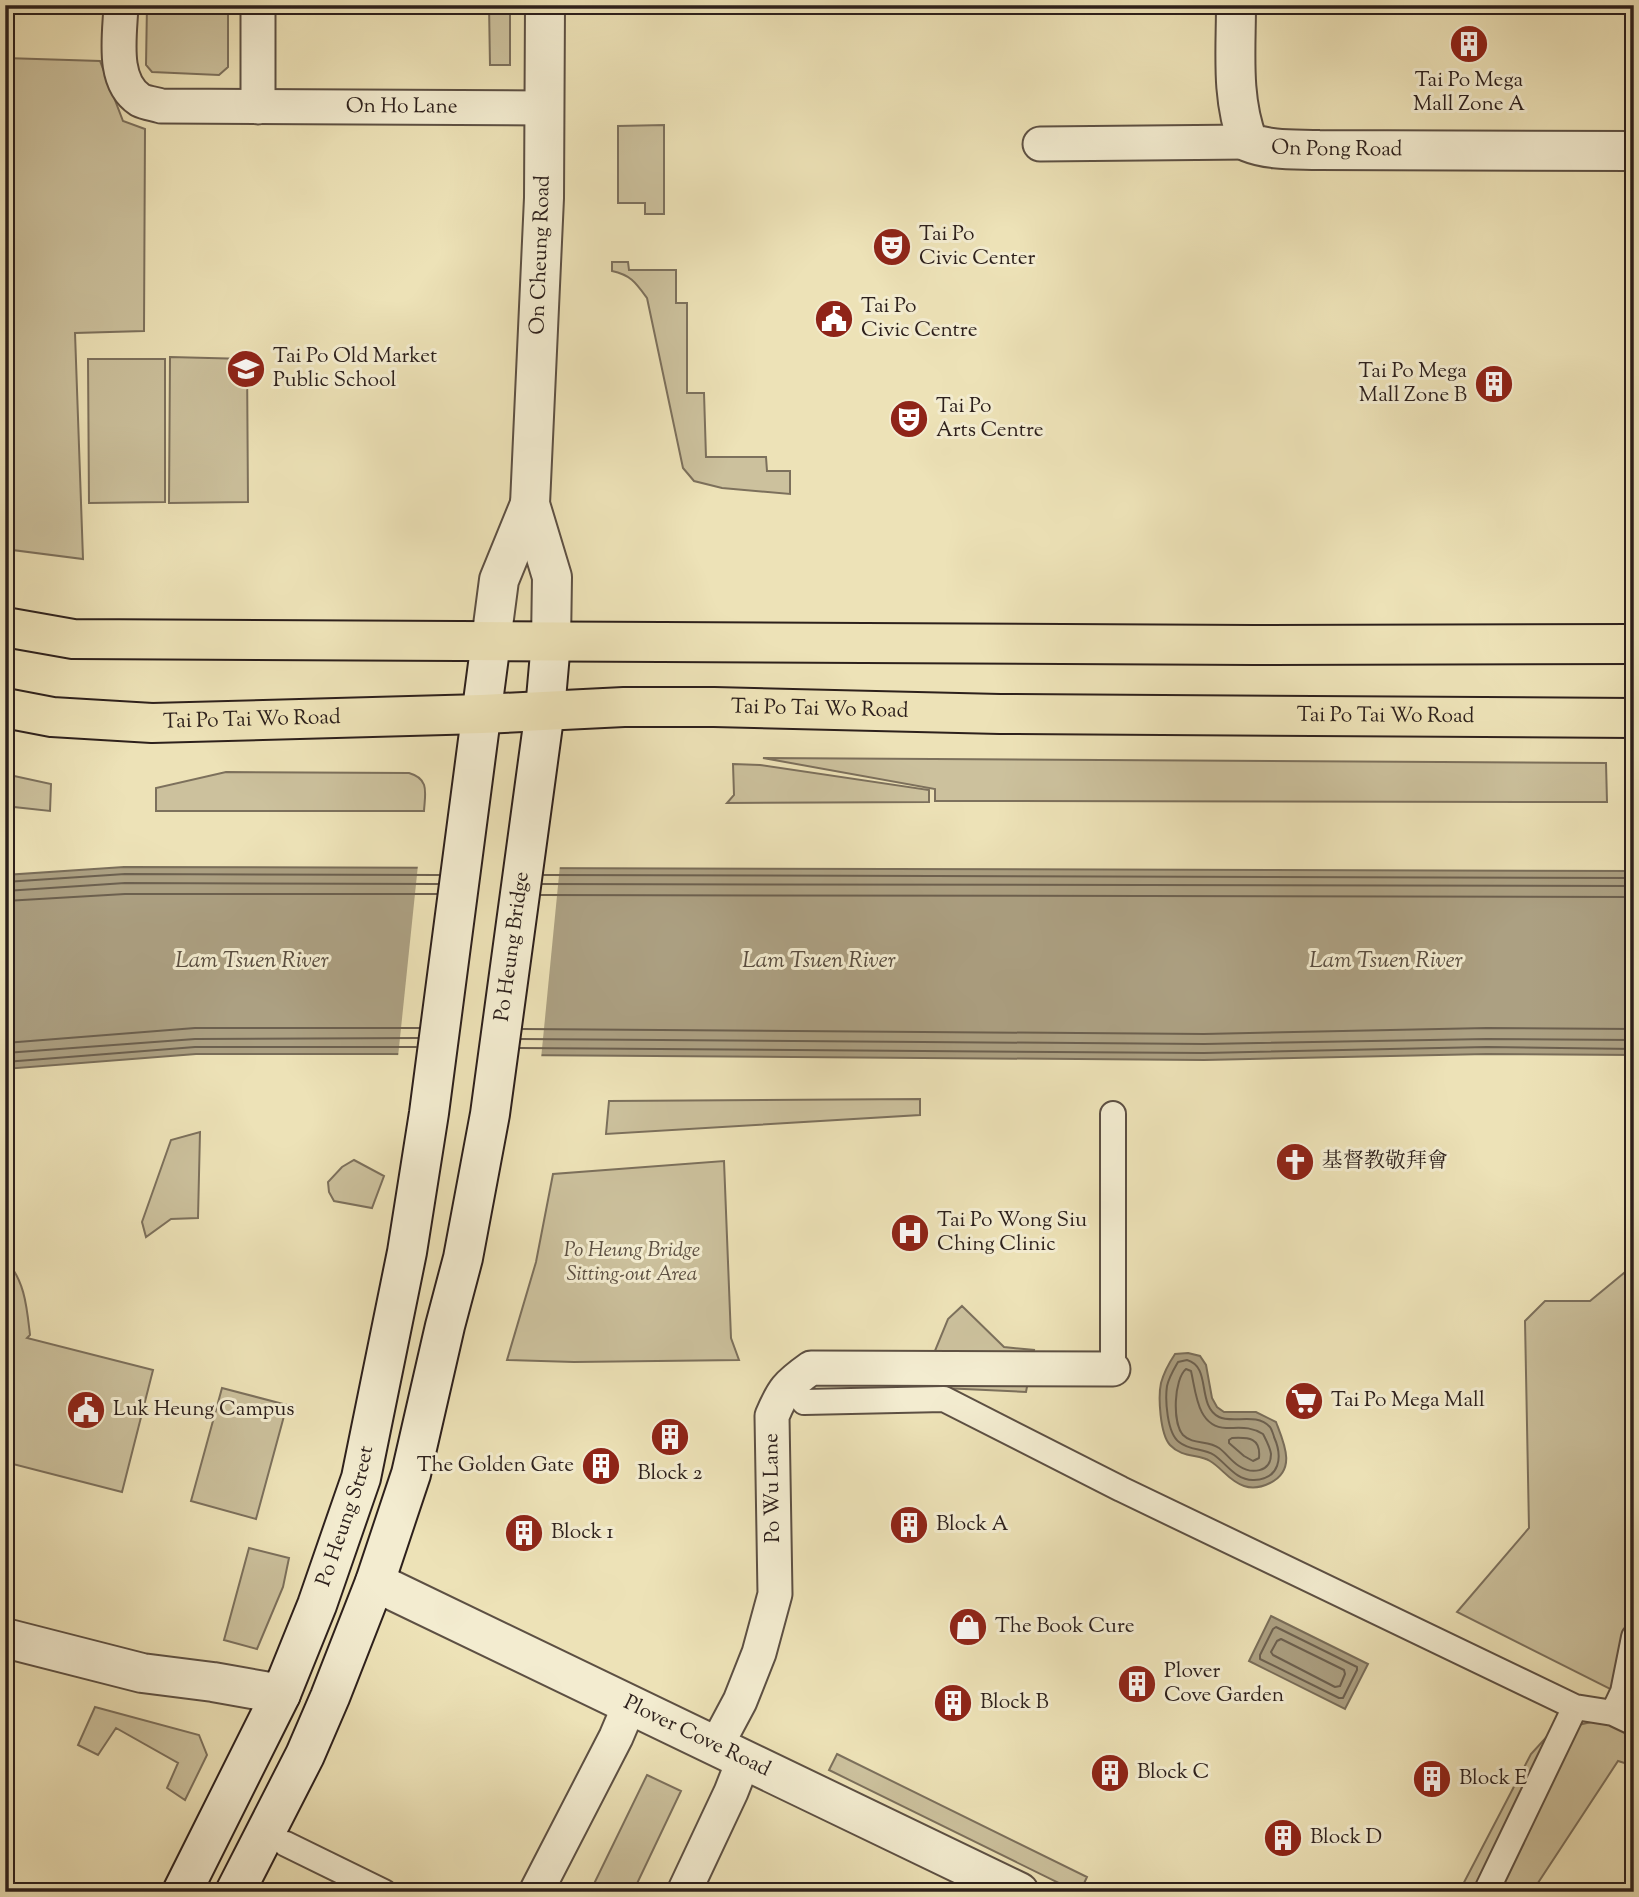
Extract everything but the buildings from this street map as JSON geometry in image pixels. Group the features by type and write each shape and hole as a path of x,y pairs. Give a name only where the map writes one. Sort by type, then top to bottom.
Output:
{"main road":[{"name":"On Cheung Road","path":"536,779 551,642 552,577 530,505 542,247 545,5"},
{"path":"1236,5 1238,110 1248,142"},
{"name":"On Pong Road","path":"1248,142 1267,147 1319,150 1634,151"},
{"name":"On Cheung Road","path":"429,1113 475,779 499,580 530,505"},
{"path":"5,627 73,639 1239,645 1634,644"},
{"name":"Tai Po Tai Wo Road","path":"5,708 52,717 152,723 482,715 624,707 1013,714 1634,718"},
{"name":"Po Heung Bridge","path":"375,1582 411,1474 463,1258 490,1114 536,779"},
{"name":"Po Heung Street","path":"182,1892 275,1705 317,1605 361,1478 407,1252 429,1113"},
{"path":"235,1892 304,1755 375,1582"},
{"name":"Plover Cove Road","path":"375,1582 730,1753 997,1887"},
{"path":"5,1638 142,1673 184,1695 239,1711 275,1705"}],"street":[{"name":"On Ho Lane","path":"121,5 120,69 127,88 142,101 161,106 545,107"},
{"path":"258,5 258,107"},
{"name":"On Pong Road","path":"1040,144 1248,142"},
{"path":"1113,1114 1113,1369"},
{"name":"Po Wu Lane","path":"684,1892 732,1792 730,1753 740,1701 759,1653 775,1594 772,1416 782,1392 811,1368 1113,1369"},
{"path":"804,1402 944,1399 1121,1489 1575,1707 1623,1718 1623,1692 1634,1637"},
{"path":"536,1892 616,1737 629,1704"},
{"path":"1486,1892 1575,1707"},
{"path":"286,1844 384,1892"}],"green space":[{"path":"147,5 228,5 228,67 219,75 152,72 146,65"},
{"path":"489,5 510,5 510,65 490,65"},
{"path":"5,58 100,61 123,121 145,129 144,331 75,333 83,559 5,549"},
{"path":"664,125 664,214 645,214 645,203 618,203 618,126"},
{"path":"612,262 628,262 629,270 676,270 676,303 687,303 687,393 704,393 706,457 766,457 767,471 790,471 790,494 722,488 694,481 683,468 647,298 632,280 612,271"},
{"path":"170,357 247,359 248,502 169,503"},
{"path":"88,359 165,359 165,502 89,503"},
{"path":"763,758 1606,763 1607,802 935,801 935,789"},
{"path":"733,764 760,765 929,790 929,802 727,803 734,795"},
{"path":"226,772 409,773 420,779 425,788 424,811 156,811 156,788"},
{"path":"5,774 51,784 50,811 5,806"},
{"path":"920,1099 920,1115 606,1134 609,1101"},
{"path":"200,1132 198,1218 171,1219 146,1237 142,1222 171,1140"},
{"path":"354,1160 384,1176 372,1208 334,1201 329,1192 328,1182 342,1167"},
{"name":"Po Heung Bridge Sitting-out Area","path":"724,1161 731,1338 739,1360 507,1360 536,1262 553,1174"},
{"path":"5,1260 17,1276 24,1295 30,1335 27,1338 153,1370 122,1492 5,1462"},
{"path":"1630,1268 1634,1268 1634,1701 1457,1612 1529,1528 1525,1321 1545,1301 1590,1301"},
{"path":"962,1306 1004,1347 1034,1350 1026,1392 943,1388 932,1358 948,1319"},
{"path":"222,1388 287,1405 256,1519 191,1501"},
{"path":"249,1548 289,1558 283,1587 257,1649 224,1640"},
{"path":"95,1707 199,1735 207,1755 185,1800 167,1788 178,1763 116,1728 98,1755 78,1745"},
{"path":"1600,1720 1633,1728 1634,1766 1618,1761 1532,1892 1459,1892 1531,1754 1552,1731"},
{"path":"837,1754 1087,1877 1080,1892 829,1770"},
{"path":"647,1775 681,1791 633,1892 590,1892"}],"water":[{"name":"Lam Tsuen River","path":"124,867 1634,871 1634,1055 1487,1054 1204,1060 196,1054 5,1069 5,875"},
{"path":"1175,1354 1200,1356 1206,1365 1212,1398 1217,1407 1224,1412 1256,1412 1276,1422 1286,1456 1286,1464 1278,1478 1261,1486 1244,1486 1210,1461 1180,1452 1170,1445 1164,1433 1161,1415 1161,1383"},
{"path":"1271,1616 1368,1664 1345,1709 1249,1661"}],"pier":[{"path":"418,865 560,865 541,1059 398,1057"}],"place":[{"name":"Tai Po Mega Mall Zone A","path":"1469,44"},
{"name":"Tai Po Civic Center","path":"892,247"},
{"name":"Tai Po Civic Centre","path":"834,319"},
{"name":"Tai Po Old Market Public School","path":"246,369"},
{"name":"Tai Po Mega Mall Zone B","path":"1494,384"},
{"name":"Tai Po Arts Centre","path":"909,419"},
{"name":"基督教敬拜會","path":"1295,1162"},
{"name":"Tai Po Wong Siu Ching Clinic","path":"910,1233"},
{"name":"Tai Po Mega Mall","path":"1304,1401"},
{"name":"Luk Heung Campus","path":"86,1410"},
{"name":"Block 2","path":"670,1437"},
{"name":"The Golden Gate","path":"601,1466"},
{"name":"Block A","path":"909,1525"},
{"name":"Block 1","path":"524,1533"},
{"name":"The Book Cure","path":"968,1627"},
{"name":"Plover Cove Garden","path":"1137,1684"},
{"name":"Block B","path":"953,1703"},
{"name":"Block C","path":"1110,1773"},
{"name":"Block E","path":"1432,1779"},
{"name":"Block D","path":"1283,1838"}]}
